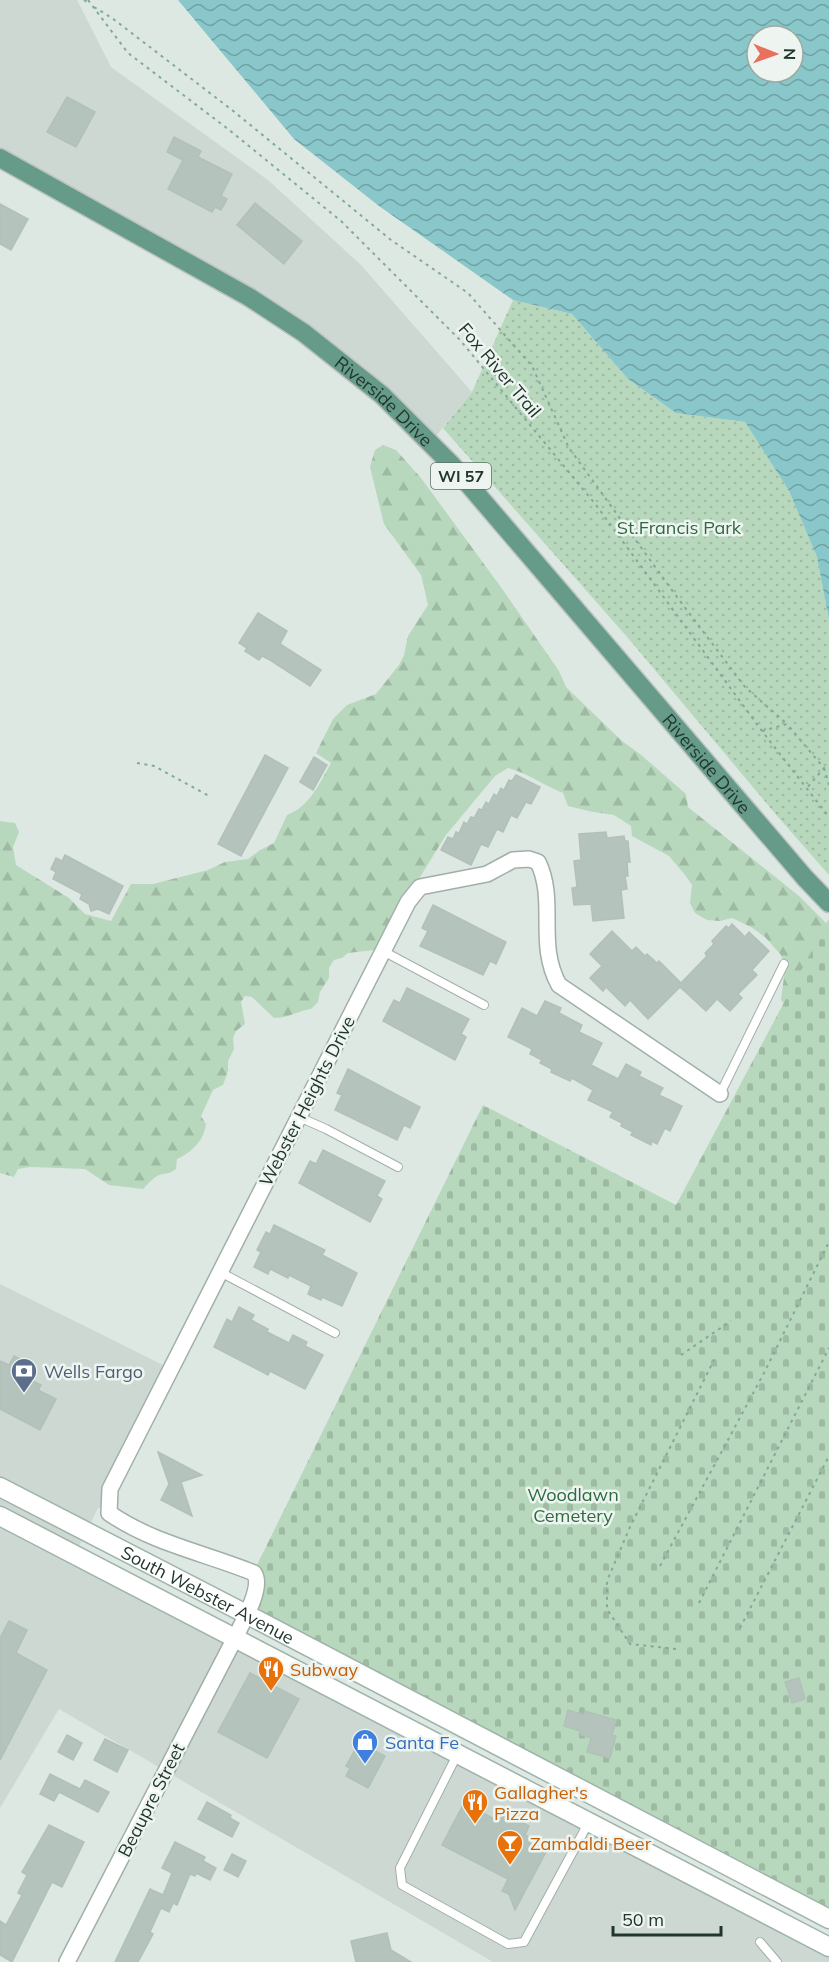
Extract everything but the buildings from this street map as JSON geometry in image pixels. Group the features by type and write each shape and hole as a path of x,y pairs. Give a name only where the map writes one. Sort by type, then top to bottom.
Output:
{"main road":[{"name":"Riverside Drive","path":"0,158 249,297 304,333 381,395 452,465 797,869 829,903"},
{"name":"South Webster Avenue","path":"0,1487 829,1920"},
{"name":"South Webster Avenue","path":"0,1516 829,1947"}],"street":[{"name":"Webster Heights Drive","path":"235,1638 255,1593 257,1577 254,1572 163,1542 122,1522 109,1514 111,1489 408,902 420,887 487,874 513,860 529,859 538,862 545,876 548,958 559,986 720,1094"},
{"name":"Beaupre Street","path":"67,1962 235,1638"}],"lane":[{"path":"383,951 484,1005"},
{"path":"720,1094 784,964"},
{"path":"299,1117 398,1167"},
{"path":"220,1272 335,1333"},
{"path":"457,1755 399,1868 402,1885 508,1944 524,1942 588,1821"},
{"path":"760,1942 777,1962"}],"path":[{"name":"Fox River Trail","path":"86,0 128,52 228,129 340,221 459,340 596,505 829,818"},
{"path":"91,5 112,18 232,110 392,240 468,293 532,366 569,447 674,593 745,687 787,724 824,768 829,785"},
{"path":"762,731 787,724"},
{"path":"137,763 154,766 212,797"},
{"path":"806,789 824,768"},
{"path":"660,1566 764,1373 829,1242"},
{"path":"681,1355 730,1322"},
{"path":"699,1603 829,1348"},
{"path":"676,1649 630,1644 607,1609 607,1581 630,1527 714,1360"},
{"path":"740,1628 829,1456"}],"shaded area":[{"path":"0,0 77,0 111,67 268,180 361,265 472,392 431,442 344,363 0,158"},
{"path":"0,1284 171,1369 109,1507 98,1508 75,1554 829,1947 829,1962 493,1962 59,1709 0,1808"}],"green space":[{"name":"St.Francis Park","path":"513,300 572,314 628,379 676,413 745,422 789,491 817,557 829,620 829,875 628,638 443,428 472,392"},
{"path":"383,445 396,450 421,478 503,590 559,671 566,687 622,741 686,794 688,807 799,896 829,926 790,1009 781,1000 785,969 781,955 765,937 732,918 720,921 707,920 695,913 690,903 692,885 685,875 669,856 632,836 631,826 614,815 568,806 563,793 508,768 495,776 446,835 375,950 348,953 334,960 329,968 329,978 320,992 318,1002 311,1009 274,1018 252,997 245,996 241,1002 245,1024 236,1031 233,1038 234,1049 228,1061 228,1071 223,1085 213,1090 201,1116 206,1124 203,1136 188,1153 177,1159 176,1169 157,1176 143,1189 109,1185 85,1169 30,1167 18,1169 14,1177 0,1173 0,821 15,823 19,832 13,847 16,865 69,898 85,914 111,921 131,884 153,884 208,870 225,862 248,859 274,843 287,815 308,800 331,763 316,753 333,719 347,705 376,694 399,665 404,655 408,636 428,605 421,575 384,524 370,467 375,450"},
{"name":"Woodlawn Cemetery","path":"828,920 829,1927 250,1624 264,1587 257,1565 483,1105 676,1205"}],"water":[{"path":"178,0 829,0 829,620 817,557 789,491 745,422 676,413 628,379 572,314 513,300 379,206 294,139"}],"place":[{"name":"Wells Fargo","path":"24,1394"},
{"name":"Subway","path":"271,1692"},
{"name":"Santa Fe","path":"365,1765"},
{"name":"Gallagher's Pizza","path":"475,1825"},
{"name":"Zambaldi Beer","path":"510,1866"}]}
